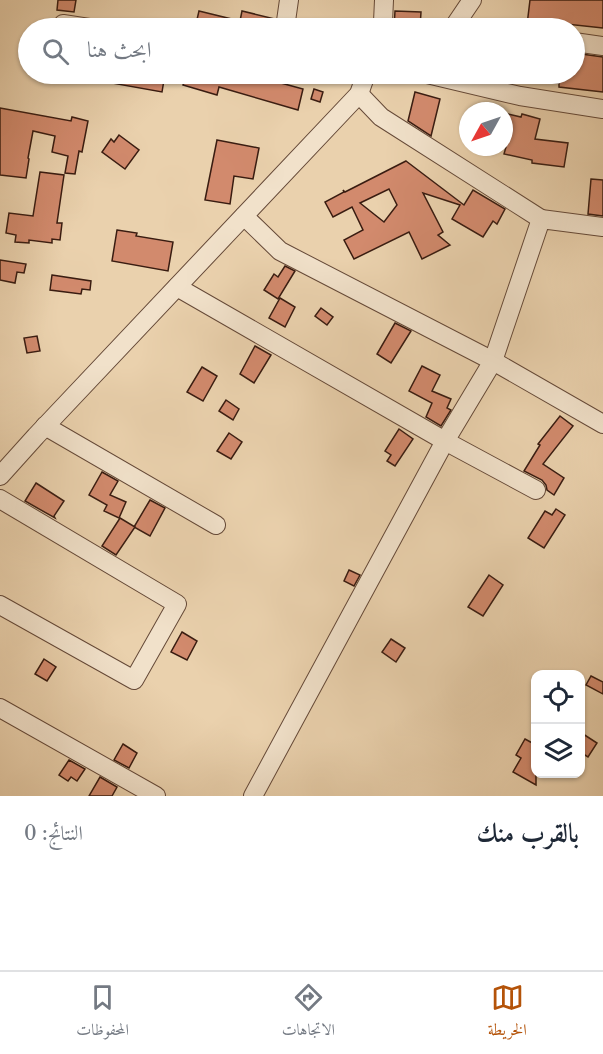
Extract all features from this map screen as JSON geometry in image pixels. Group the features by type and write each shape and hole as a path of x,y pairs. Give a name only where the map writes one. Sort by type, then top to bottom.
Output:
{"street":[{"path":"286,18 289,0"},
{"path":"382,18 384,0"},
{"path":"460,18 472,0"},
{"path":"585,44 603,46"},
{"path":"0,476 359,94 361,84"},
{"path":"469,84 520,96 603,108"},
{"path":"359,94 381,117 541,219 603,227"},
{"path":"244,216 280,251 493,361 603,424"},
{"path":"253,796 445,441 493,361 541,219"},
{"path":"177,287 445,441 536,490"},
{"path":"45,426 216,525"},
{"path":"0,500 177,604 134,680 0,605"},
{"path":"0,708 156,796"}],"building":[{"path":"58,0 76,0 74,12 57,10"},
{"path":"530,0 603,0 603,28 585,26 585,18 528,18"},
{"path":"199,11 228,18 197,18"},
{"path":"242,11 271,18 241,18"},
{"path":"395,11 421,12 421,18 395,18"},
{"path":"585,55 603,57 603,92 559,87 559,84 585,84"},
{"path":"117,84 163,84 162,92"},
{"path":"285,84 303,89 298,110 219,87 217,95 183,85"},
{"path":"314,89 323,92 320,102 311,99"},
{"path":"415,92 440,99 431,136 408,121"},
{"path":"0,108 71,121 72,117 88,121 75,174 65,173 68,156 52,152 55,136 33,131 26,178 0,175"},
{"path":"522,114 540,119 535,139 568,143 564,167 532,163 532,160 513,156 513,115 521,117"},
{"path":"119,135 139,150 125,169 102,152 111,139 114,142"},
{"path":"217,140 259,148 253,179 234,176 230,204 205,200"},
{"path":"406,161 464,205 473,190 505,209 497,224 493,221 483,237 452,219 460,205 423,193 443,232 438,235 450,245 422,259 409,232 354,259 344,240 363,230 352,207 333,217 325,202 344,192 343,190 345,192","holes":["389,189 397,205 384,222 360,203"]},
{"path":"40,172 64,175 57,223 62,223 60,240 52,239 52,243 29,240 29,243 15,242 16,235 6,233 9,213 33,216"},
{"path":"591,179 603,180 603,216 588,214"},
{"path":"117,230 137,233 136,236 173,242 168,271 112,261"},
{"path":"0,260 26,264 24,273 17,272 15,283 0,280"},
{"path":"285,266 295,271 278,299 264,290 274,274 278,277"},
{"path":"52,275 91,281 90,290 82,289 81,294 50,290"},
{"path":"280,298 295,307 285,327 269,318"},
{"path":"321,308 333,317 327,325 315,316"},
{"path":"395,323 411,331 391,363 377,354"},
{"path":"37,336 40,351 27,353 24,338"},
{"path":"255,346 271,355 254,383 240,374"},
{"path":"422,366 440,375 432,391 451,399 447,408 451,410 441,426 426,417 432,403 409,391"},
{"path":"202,367 217,376 203,401 187,392"},
{"path":"226,400 239,409 233,420 219,411"},
{"path":"560,416 573,426 543,464 564,478 554,495 547,490 542,480 524,471 540,445 538,444"},
{"path":"399,429 413,439 395,466 387,461 391,455 385,451"},
{"path":"229,433 242,442 231,459 217,451"},
{"path":"102,472 118,481 110,495 126,502 119,518 104,511 107,505 89,495"},
{"path":"36,483 64,501 54,516 55,518 25,501"},
{"path":"150,500 165,508 150,536 134,527"},
{"path":"556,509 565,515 544,548 528,538 545,511 552,515"},
{"path":"120,518 135,527 116,555 102,546"},
{"path":"349,570 360,575 354,586 344,581"},
{"path":"489,575 503,585 483,616 468,607"},
{"path":"182,632 197,641 187,660 171,652"},
{"path":"391,639 405,648 396,662 382,652"},
{"path":"44,659 56,667 47,681 35,674"},
{"path":"591,676 603,682 603,694 586,685"},
{"path":"585,735 597,743 588,757 585,755"},
{"path":"525,739 531,742 531,778 536,778 536,785 513,772 521,758 516,755"},
{"path":"123,744 137,753 129,768 114,760"},
{"path":"69,760 85,769 77,781 71,777 68,781 59,775"},
{"path":"100,777 117,787 112,796 89,796"}]}
